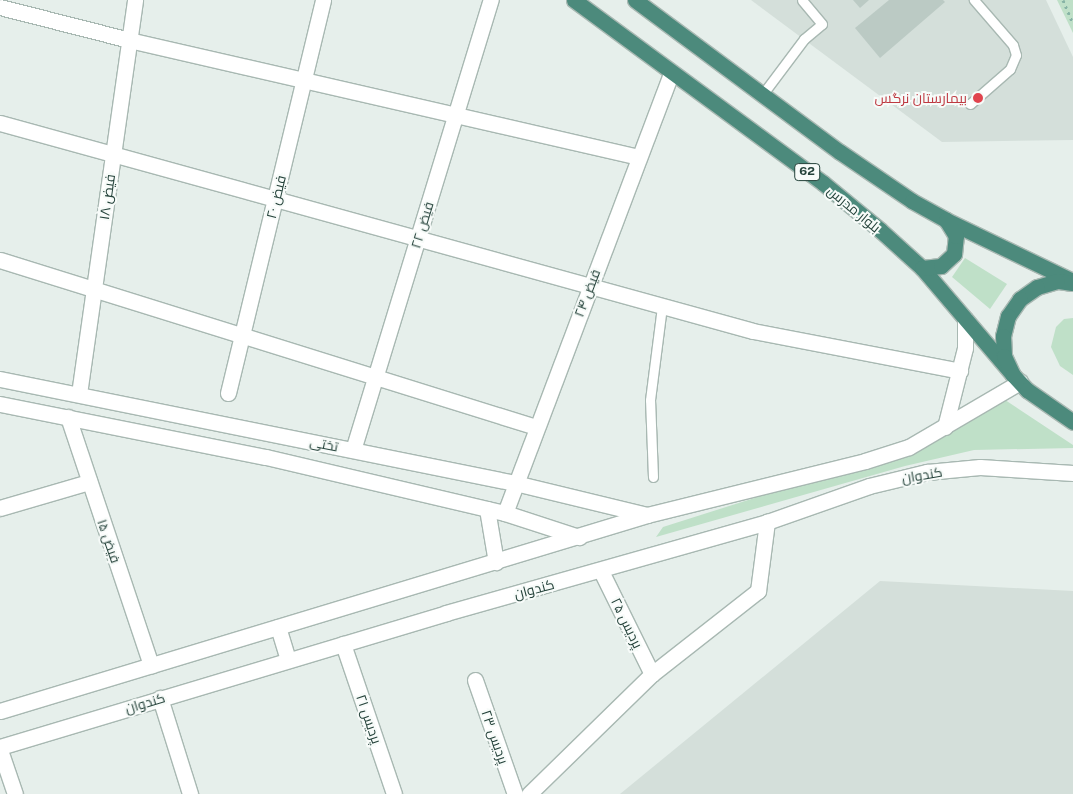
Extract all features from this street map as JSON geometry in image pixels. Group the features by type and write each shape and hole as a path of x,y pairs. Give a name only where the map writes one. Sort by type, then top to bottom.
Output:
{"highway":[{"name":"بلوار مدرس","path":"574,0 823,183 922,268 1016,379"},
{"name":"62","path":"635,0 762,95 912,201 946,220 1073,282"},
{"path":"922,268 941,266 954,254 956,236 946,220"},
{"name":"62","path":"1073,282 1057,281 1037,287 1020,299 1008,316 1003,336 1004,356 1016,379 1027,390 1073,422"}],"street":[{"path":"2,0 0,7 129,40 639,157"},
{"name":"فیض ۱۸","path":"79,394 135,0"},
{"name":"فیض ۲۰","path":"228,394 323,0"},
{"name":"فیض ۲۲","path":"353,450 491,0"},
{"name":"فیض ۲۴","path":"505,513 671,73"},
{"path":"0,123 753,330 960,372"},
{"path":"0,260 536,427"},
{"path":"945,427 965,348 965,319"},
{"name":"تختی","path":"0,379 515,483 647,515"},
{"name":"کندوان","path":"0,710 647,515 865,461 909,447 945,427 1016,379"},
{"name":"تختی","path":"0,404 266,457 505,513 578,537"},
{"name":"فیض ۱۵","path":"68,417 151,665"},
{"name":"کندوان","path":"0,748 288,660 767,522 869,486 927,472 980,467 1073,473"},
{"path":"0,508 89,482"},
{"path":"486,509 496,562"},
{"path":"529,794 652,674 758,591 767,522"},
{"name":"پردیس ۲۵","path":"601,571 652,674"},
{"path":"278,627 288,660"},
{"name":"پردیس ۲۱","path":"343,644 394,794"},
{"name":"پردیس ۲۳","path":"475,680 515,794"},
{"path":"160,698 190,794"},
{"path":"0,748 15,794"}],"lane":[{"path":"762,95 804,40 822,24 802,0"},
{"path":"970,104 1010,69 1016,55 1013,45 974,0"},
{"path":"653,478 650,400 662,306"}],"path":[{"path":"1063,0 1073,23"}],"shaded area":[{"name":"بیمارستان نرگس","path":"751,0 1046,0 1073,57 1073,140 942,142"},
{"path":"880,581 1073,591 1073,794 620,794"}],"green space":[{"path":"1057,0 1073,0 1073,33"},
{"path":"965,258 1007,284 990,309 952,277"},
{"path":"1073,318 1073,375 1060,366 1051,347 1056,327 1064,319"},
{"path":"996,394 1073,445 1073,448 974,450 905,466 656,537 663,527 940,439"}],"building":[{"path":"853,0 869,0 860,8"},
{"path":"889,0 943,0 945,2 880,58 855,28"}],"place":[{"name":"بیمارستان نرگس","path":"978,98"}]}
